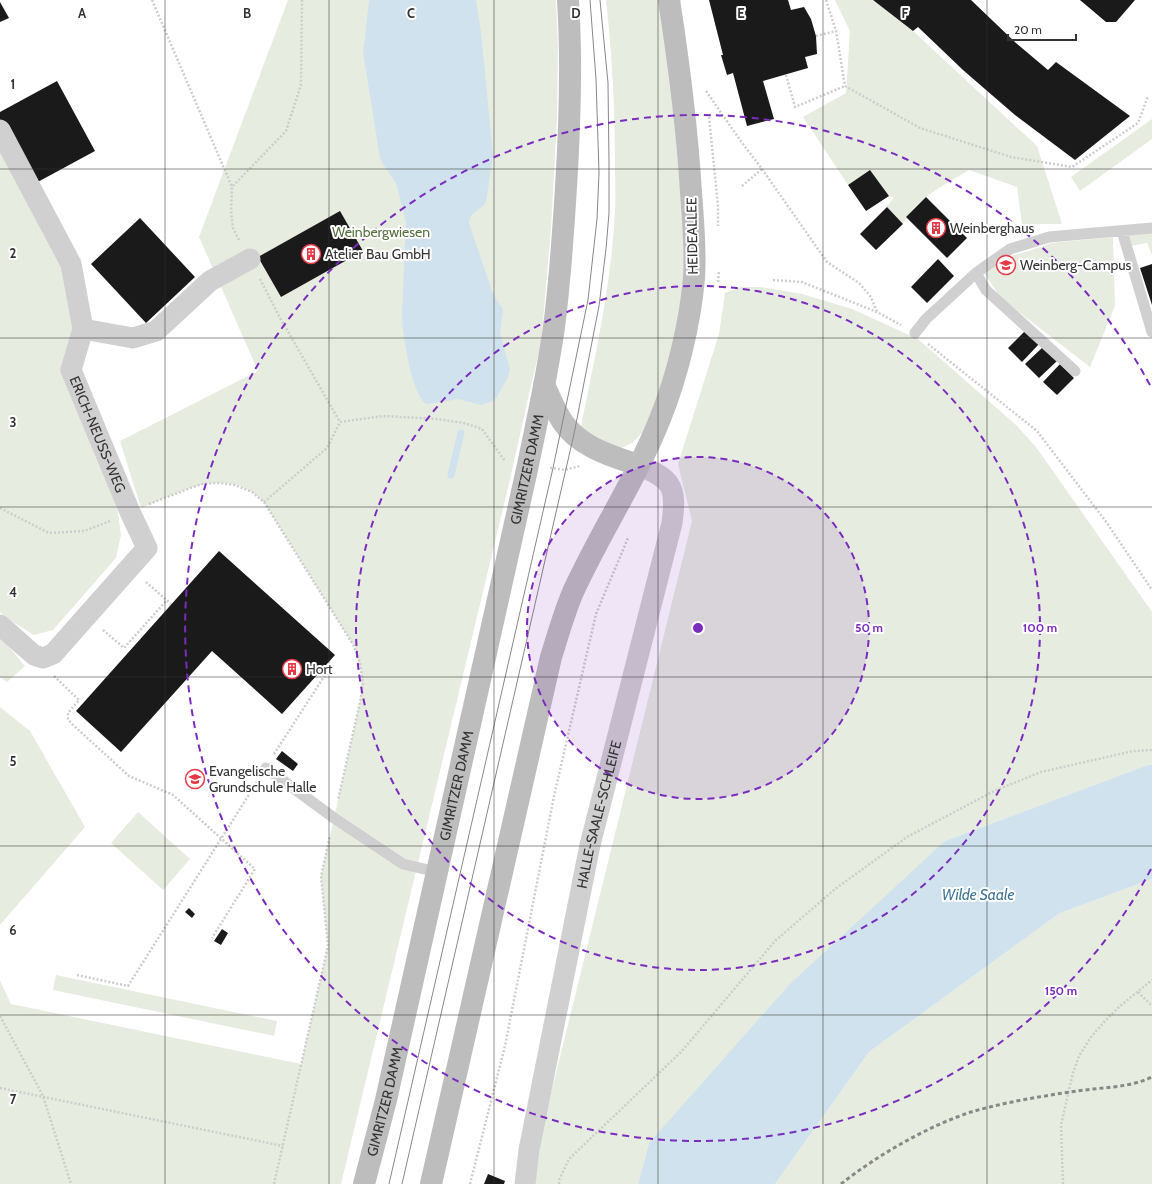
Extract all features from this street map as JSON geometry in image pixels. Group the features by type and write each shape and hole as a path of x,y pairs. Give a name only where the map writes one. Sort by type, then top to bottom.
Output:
{"main road":[{"path":"431,1184 551,657 573,593 638,465 608,454 586,443 574,434 563,422 544,386 558,291 563,233 570,119 571,66 568,0"},
{"name":"HEIDEALLEE","path":"638,465 659,421 671,391 688,318 694,278 695,251 688,144 675,36 669,0"},
{"name":"GIMRITZER DAMM","path":"364,1184 386,1100 526,474 544,386"}],"street":[{"name":"ERICH-NEUSS-WEG","path":"0,130 71,264 83,329 71,370 146,548 53,654 43,658"},
{"path":"83,329 133,338 156,331 210,281 250,259"},
{"name":"HALLE-SAALE-SCHLEIFE","path":"526,1184 529,1150 590,845 672,522 674,495 668,484 657,473 638,465"},
{"path":"0,626 34,655 43,658"}],"lane":[{"path":"915,333 926,319 976,273 1010,249 1049,237 1152,228"},
{"path":"1122,231 1152,332"},
{"path":"976,273 986,290 1075,371"},
{"path":"266,768 334,818 403,864 437,872"}],"path":[{"path":"152,0 232,187 232,228 250,259 279,316 340,422"},
{"path":"232,187 286,131 301,85 302,0"},
{"path":"826,0 836,32 844,86"},
{"path":"816,36 836,32"},
{"path":"786,75 795,107 844,86"},
{"path":"844,86 920,128 1011,157 1072,167 1138,123 1148,96"},
{"path":"706,91 740,140 762,168 827,262 859,282 871,297 877,312"},
{"path":"742,186 762,168"},
{"path":"773,280 802,282 877,312 915,333 1037,431 1108,523 1152,590"},
{"path":"340,422 383,416 437,419 464,423"},
{"path":"264,502 326,448 340,422"},
{"path":"553,468 564,470"},
{"path":"0,508 49,533 84,531 201,484 220,483 235,485 252,492 264,502 354,646 360,663 363,684 321,876 328,946 274,1184"},
{"path":"470,1184 505,1046 554,796 596,614 629,535"},
{"path":"154,588 171,604"},
{"path":"87,614 124,648 167,600"},
{"path":"43,658 54,677 79,700 68,714 68,719 72,724 129,776 173,794 255,869 212,938"},
{"path":"77,975 128,986 328,668"},
{"path":"559,1184 559,1180 569,1159 681,1052 775,941 835,890 907,837 994,791 1041,772 1133,752 1152,750"},
{"path":"1063,1184 1061,1125 1073,1073 1079,1056 1091,1037 1104,1022 1119,1007 1152,980"},
{"path":"1138,992 1152,1006"},
{"path":"0,1016 43,1096 71,1184"},
{"path":"0,1088 283,1146"}],"green space":[{"name":"Weinbergwiesen","path":"288,0 556,0 558,48 557,118 551,229 541,344 341,1184 0,1184 0,981 11,1004 301,1064 328,946 321,876 360,702 362,680 359,661 354,646 264,502 254,493 239,486 225,483 211,483 196,486 168,496 141,508 120,441 258,371 199,237"},
{"path":"606,0 659,0 667,40 688,276 661,398 642,433 632,443 621,448 580,431 597,349 606,295 615,212 614,102"},
{"path":"835,0 873,0 913,31 1037,146 1062,224 1022,224 1017,187 969,170 942,186 923,200 908,215 903,224 887,207 894,197 889,196 870,170 848,185 803,117 846,93 850,31"},
{"path":"1152,119 1152,139 1080,191 1071,177"},
{"path":"0,141 67,267 78,329 68,370 112,488 121,535 116,558 53,630 34,635 8,619 0,612"},
{"path":"1152,233 1152,255 1147,243 1131,246 1128,235"},
{"path":"1113,237 1115,306 1090,367 1001,298 984,273 1007,257 1051,243"},
{"path":"741,287 760,287 802,294 852,309 918,339 1016,425 1036,447 1152,612 1152,765 1148,765 945,841 649,1143 638,1184 535,1184 543,1126 692,521 678,464 719,334 725,293"},
{"path":"0,636 25,666 7,682 0,677"},
{"path":"0,707 30,731 85,827 0,925"},
{"path":"138,812 190,859 163,890 111,843"},
{"path":"1152,879 1152,1184 775,1184 869,1052 1060,913"},
{"path":"56,975 277,1021 274,1036 53,990"}],"water":[{"path":"369,0 476,0 481,32 493,155 486,202 472,215 469,223 492,291 503,309 500,334 510,369 508,377 497,397 493,401 481,405 459,399 427,404 417,390 412,377 406,349 402,315 406,222 396,183 380,158 363,52"},
{"name":"Wilde Saale","path":"1148,765 1152,765 1152,879 1060,913 869,1052 775,1184 638,1184 649,1143 790,984 945,841"}],"building":[{"path":"709,0 788,0 791,10 804,7 811,19 816,36 817,54 805,57 808,68 763,81 774,119 747,126 733,73 727,75"},
{"path":"873,0 971,0 1016,43 1048,70 1056,62 1130,116 1075,160 1015,115 963,70 918,27 913,31"},
{"path":"1080,0 1135,0 1116,22 1106,22"},
{"path":"0,2 9,18 0,22"},
{"path":"57,81 95,151 34,184 0,121 0,112"},
{"path":"870,170 889,196 866,211 848,185"},
{"name":"Weinberghaus","path":"926,197 967,238 947,258 906,217"},
{"path":"887,207 903,224 876,250 860,234"},
{"name":"Atelier Bau GmbH","path":"340,211 363,251 281,297 258,257"},
{"path":"140,218 195,277 146,323 91,264"},
{"path":"938,259 954,276 927,303 911,287"},
{"path":"1152,264 1152,305 1140,268"},
{"path":"1025,331 1039,344 1022,362 1008,348"},
{"path":"1043,347 1057,361 1039,378 1025,364"},
{"path":"1060,364 1074,378 1057,395 1043,382"},
{"path":"219,551 335,655 282,714 212,651 121,752 76,711"},
{"path":"282,751 298,764 293,771 276,759"},
{"path":"189,908 195,914 192,918 185,912"},
{"path":"222,929 228,933 221,945 214,941"},
{"path":"488,1174 505,1181 504,1184 484,1184"}],"waterway":[{"path":"451,475 461,433"}],"tram line":[{"path":"389,1184 553,468 588,300 597,219 599,173 596,79 590,0"},
{"path":"402,1184 574,434 599,306 609,213 608,83 600,0"}],"railway":[{"path":"841,1184 870,1163 903,1143 937,1125 971,1112 998,1105 1069,1092 1115,1087 1152,1077"}],"place":[{"name":"Weinberghaus","path":"936,228"},
{"name":"Atelier Bau GmbH","path":"311,254"},
{"name":"Weinberg-Campus","path":"1006,265"},
{"name":"Hort","path":"292,669"},
{"name":"Evangelische Grundschule Halle","path":"195,779"}]}
